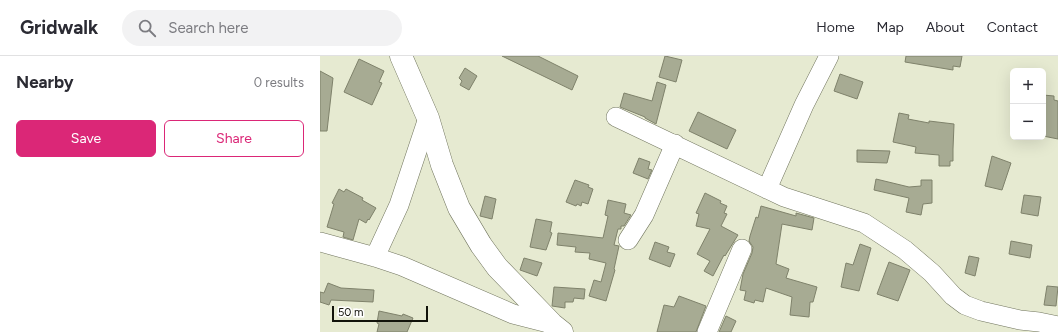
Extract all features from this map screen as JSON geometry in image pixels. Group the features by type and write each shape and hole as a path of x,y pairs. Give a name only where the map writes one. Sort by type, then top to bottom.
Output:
{"main road":[{"path":"398,57 428,118 442,165 459,208 481,245 497,267 557,328"}],"street":[{"path":"767,189 804,105 829,56"},
{"path":"616,116 784,197 864,223 905,250 932,273 953,296 965,306 1020,320 1058,326"},
{"path":"375,257 399,205 428,118"},
{"path":"628,240 644,215 675,144"},
{"path":"320,242 402,266 513,314 557,328"},
{"path":"707,332 742,249"}],"building":[{"path":"502,56 538,56 578,76 572,90"},
{"path":"665,56 682,60 676,82 659,77"},
{"path":"906,56 962,56 960,67 953,66 953,70 905,62"},
{"path":"359,59 384,71 379,82 382,83 372,105 344,92"},
{"path":"465,68 477,76 469,90 460,85 462,81 459,78"},
{"path":"320,71 333,78 327,131 320,131"},
{"path":"840,74 863,82 857,99 834,91"},
{"path":"657,82 666,85 656,124 645,117 620,107 624,93 652,101"},
{"path":"1046,95 1054,96 1054,100 1058,101 1058,139 1046,137"},
{"path":"698,112 736,130 727,149 689,131"},
{"path":"899,113 909,115 908,119 929,123 929,121 954,124 953,161 950,161 950,166 939,166 939,155 915,153 916,147 893,142"},
{"path":"857,150 890,151 887,163 857,162"},
{"path":"992,156 1011,163 1002,190 985,186"},
{"path":"639,158 650,162 648,169 652,170 648,179 633,173"},
{"path":"876,179 909,187 921,186 921,180 932,180 932,203 923,204 921,215 906,212 909,198 874,190"},
{"path":"575,180 589,185 588,187 593,189 588,204 582,202 581,206 577,204 576,206 566,202"},
{"path":"339,189 344,192 346,189 363,198 362,200 376,208 366,223 359,219 353,240 343,237 344,232 327,227 334,204 332,203"},
{"path":"705,193 721,201 720,203 727,206 724,213 727,214 721,226 738,235 725,256 724,255 713,276 704,271 710,261 697,254 710,229 696,226 699,214 696,213"},
{"path":"1024,195 1041,197 1038,216 1021,213"},
{"path":"485,196 496,199 492,219 480,216"},
{"path":"608,200 626,204 624,213 631,215 624,226 621,226 621,229 618,229 614,245 619,246 615,270 606,301 589,296 594,280 601,282 606,263 589,259 590,253 575,252 576,247 557,245 558,233 603,238 608,216 605,215"},
{"path":"761,206 796,216 796,213 814,218 812,230 782,224 776,264 789,269 786,278 817,287 813,302 810,302 809,317 790,315 792,297 766,288 763,302 755,300 754,303 744,300 746,291 740,290 743,274 752,253 753,247 749,241 750,236 756,217 758,218"},
{"path":"536,219 552,222 550,232 552,233 546,250 530,247"},
{"path":"1011,241 1032,245 1030,258 1009,254"},
{"path":"655,242 669,247 667,252 675,254 670,267 649,259"},
{"path":"860,244 871,248 859,291 841,287 846,263 853,265"},
{"path":"969,256 979,258 975,276 965,273"},
{"path":"524,258 542,263 537,276 520,270"},
{"path":"889,262 910,270 898,301 877,294"},
{"path":"328,283 341,288 374,290 373,302 331,300 329,305 320,302 320,292 324,293"},
{"path":"1047,286 1058,287 1056,306 1044,305"},
{"path":"554,287 585,289 584,299 574,298 573,302 565,302 565,308 552,306"},
{"path":"679,296 706,306 696,332 657,332 664,305 674,307"},
{"path":"379,311 402,316 403,314 413,318 407,332 377,332 379,324 377,323"},
{"path":"726,316 736,321 731,332 719,332"}]}
